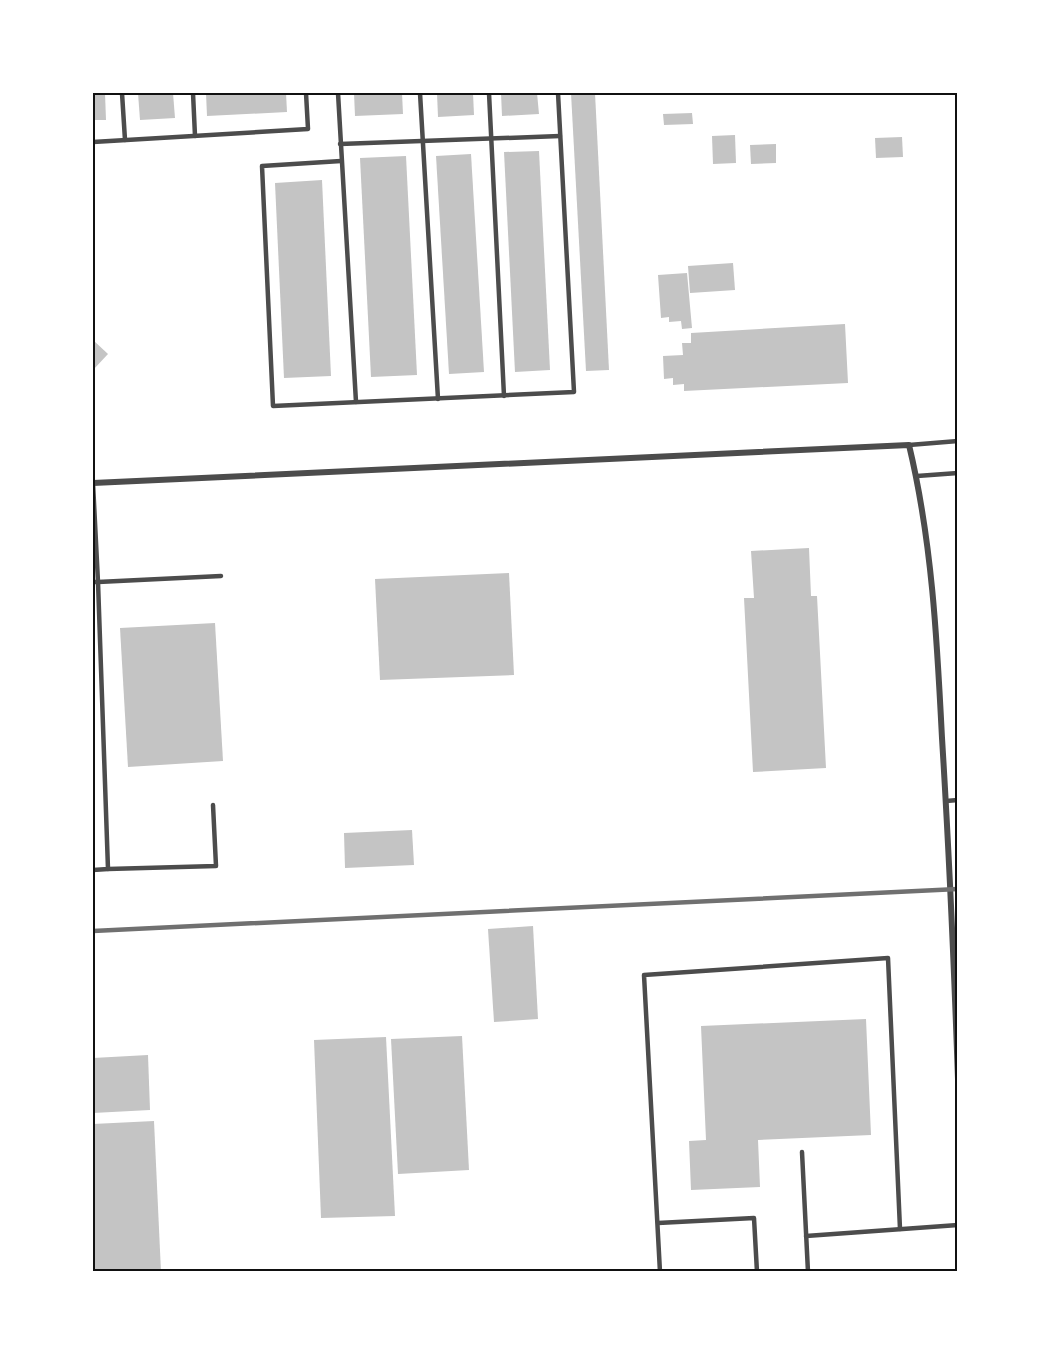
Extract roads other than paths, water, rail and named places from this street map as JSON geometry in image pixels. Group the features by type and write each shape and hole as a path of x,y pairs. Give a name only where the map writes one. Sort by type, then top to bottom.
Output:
{"street":[{"path":"93,483 909,445 922,497 936,616 958,1078"}],"lane":[{"path":"123,93 125,140"},
{"path":"193,93 195,136"},
{"path":"93,142 308,129 306,93"},
{"path":"338,93 356,402"},
{"path":"420,93 438,399"},
{"path":"489,93 504,396"},
{"path":"341,161 262,165 273,406 574,392 558,93"},
{"path":"340,144 560,136"},
{"path":"909,445 958,441"},
{"path":"917,476 958,473"},
{"path":"93,483 95,582 108,869"},
{"path":"95,582 221,576"},
{"path":"946,801 958,800"},
{"path":"93,870 216,866 213,805"},
{"path":"660,1272 644,975 888,958 900,1229"},
{"path":"802,1152 808,1272"},
{"path":"657,1223 754,1218 757,1272"},
{"path":"806,1236 958,1225"}],"railway":[{"path":"93,931 958,889"}]}
